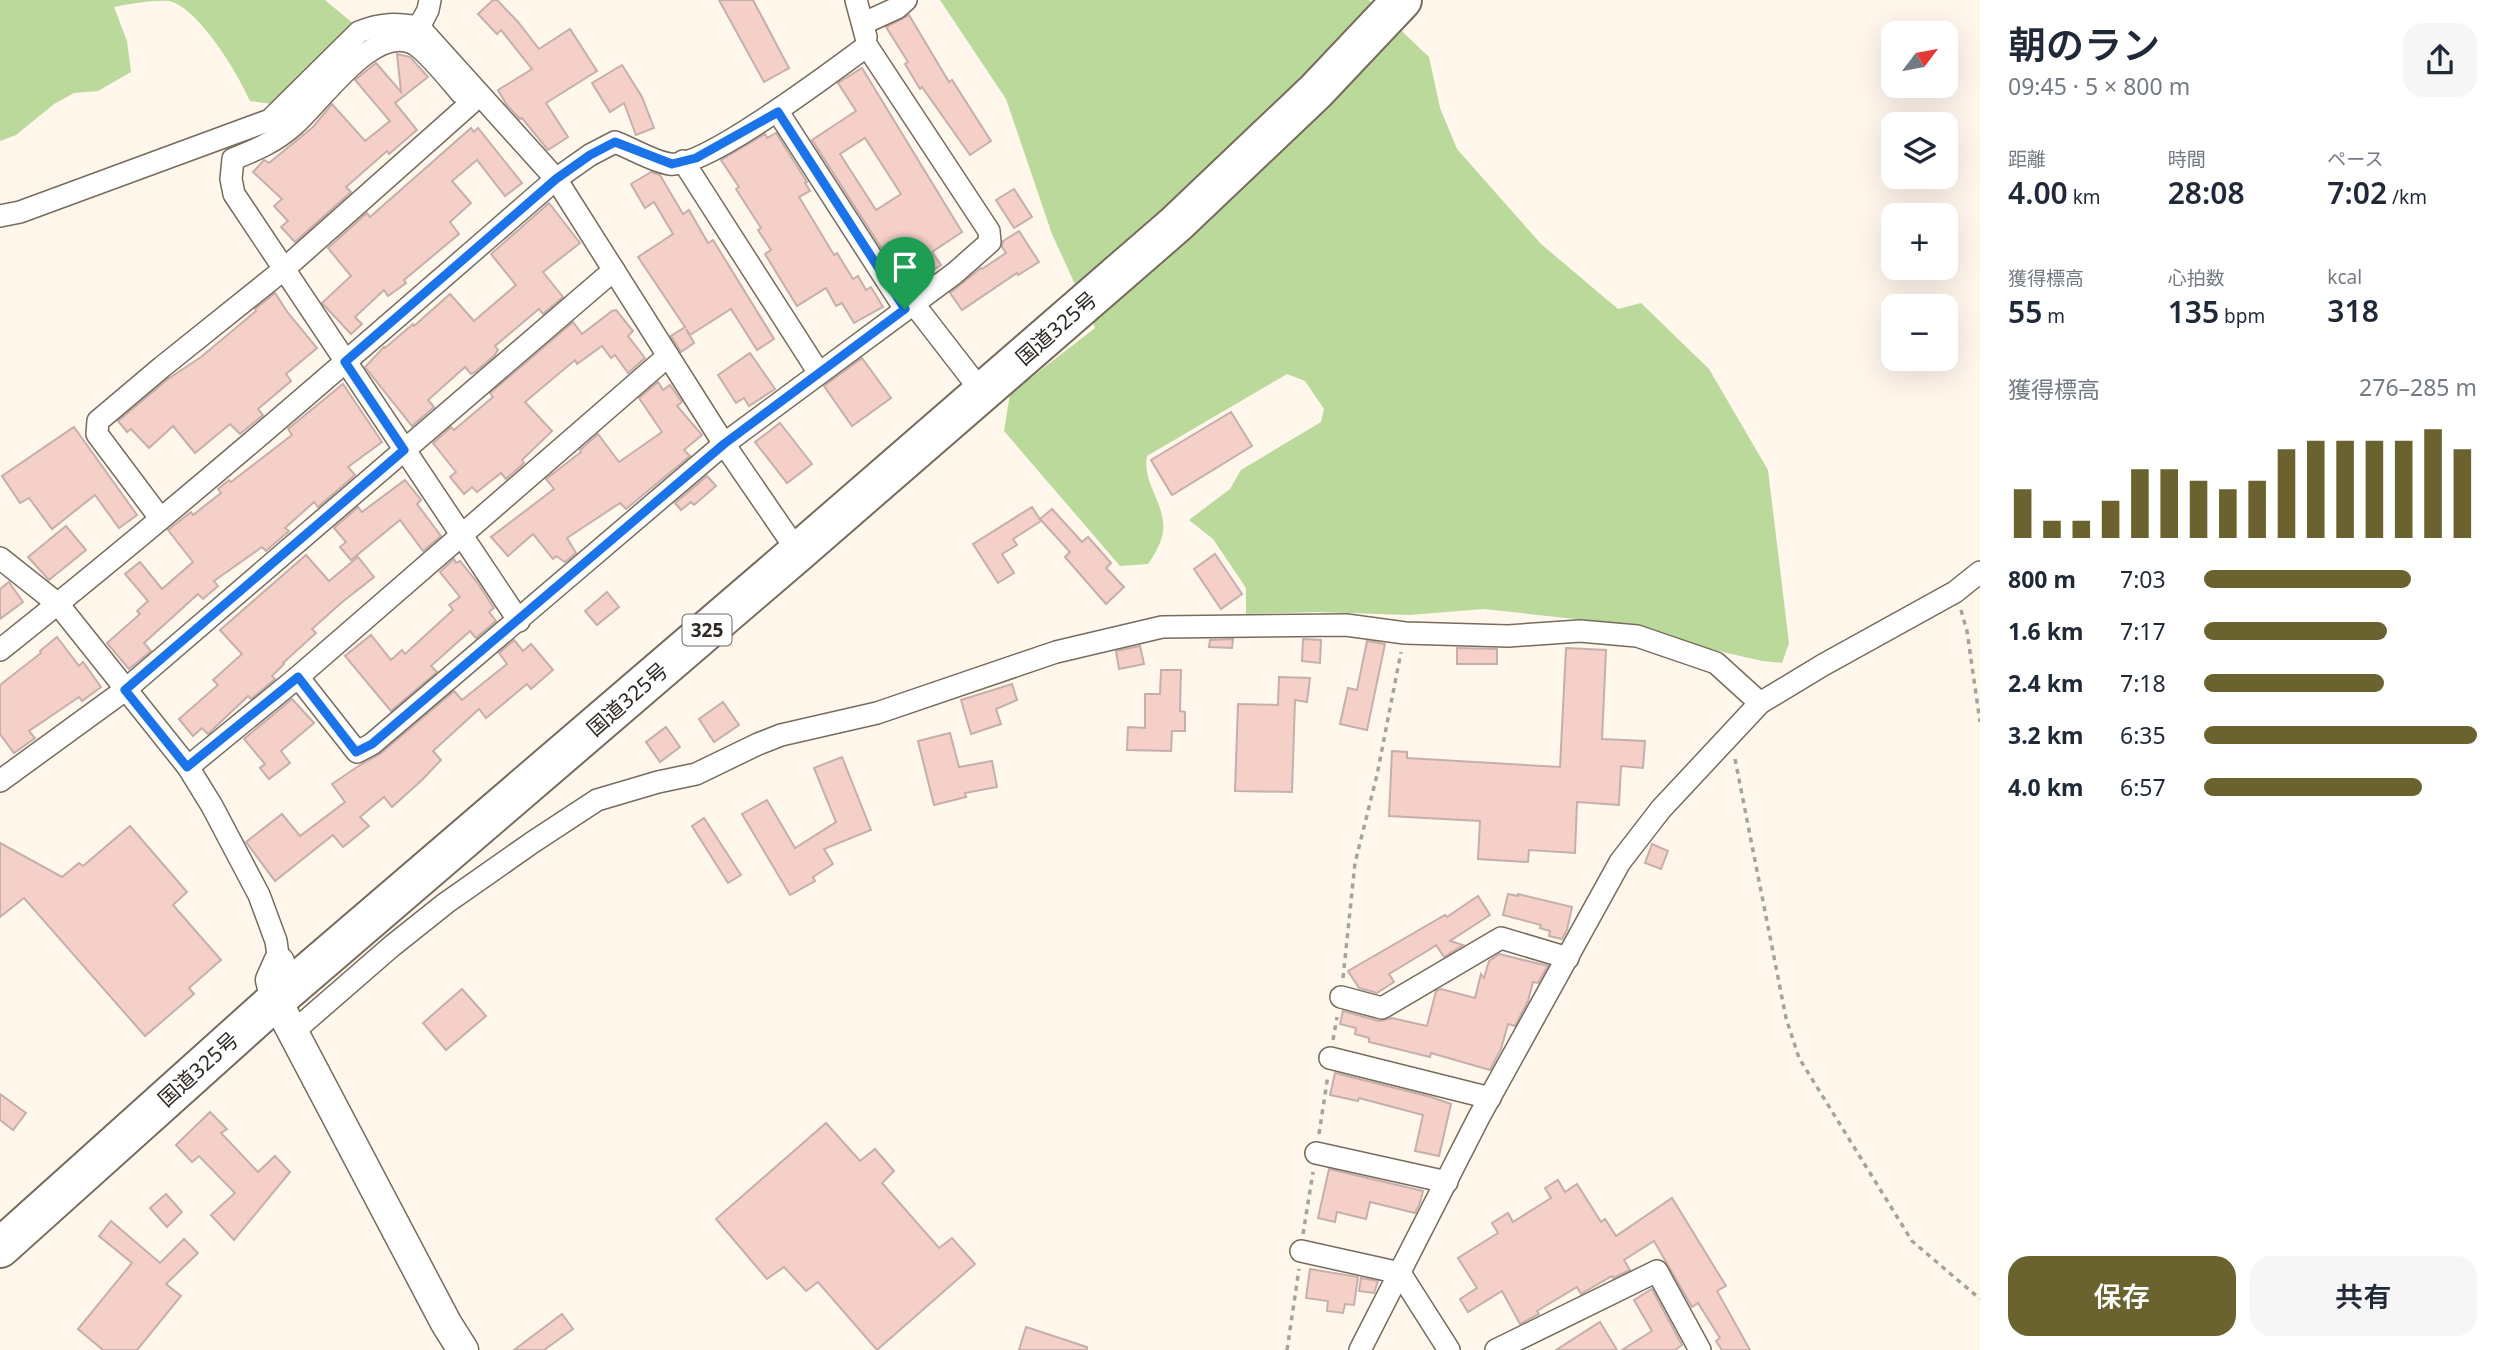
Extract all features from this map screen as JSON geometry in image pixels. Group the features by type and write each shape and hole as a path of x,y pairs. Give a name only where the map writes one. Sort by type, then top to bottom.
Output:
{"highway":[{"name":"国道325号","path":"977,384 1326,50 1370,0"},
{"name":"国道325号","path":"0,1248 280,993 977,384 1176,224 1316,91 1402,0"},
{"name":"国道325号","path":"0,1219 222,1028 280,993"}],"street":[{"path":"298,677 356,752 372,744 724,444 955,273 990,242 989,231 867,46 864,23 856,0"},
{"path":"864,23 897,8 906,0"},
{"path":"0,216 20,212 270,120 359,32 379,24 395,23 424,9 501,117 556,179 724,444 793,545"},
{"path":"501,117 471,103 416,45 395,39 376,45 296,124 271,144 233,159 230,178 234,194 283,270 519,621"},
{"path":"0,650 345,362 556,179 590,155 615,142 672,164 696,158 778,112 867,46"},
{"path":"160,518 97,434 98,421 283,270 471,103"},
{"path":"778,112 909,306 977,384"},
{"path":"683,162 819,373"},
{"path":"0,781 125,690 614,270"},
{"path":"187,767 298,677 668,356"},
{"path":"0,558 58,604 187,767 212,806 259,895 276,941 280,993 427,1287 463,1350"},
{"path":"1360,1350 1490,1098 1620,862 1661,809 1760,703 1955,592 1980,572"},
{"path":"280,993 392,946 446,903 597,800 696,774 781,735 877,713 1056,652 1162,627 1346,625 1418,633 1508,636 1580,631 1637,636 1716,663 1760,703"},
{"path":"1342,996 1382,1008 1501,939 1568,958"},
{"path":"1330,1058 1490,1098"},
{"path":"1316,1153 1447,1182"},
{"path":"1301,1251 1400,1273 1449,1350"},
{"path":"1496,1350 1657,1271 1700,1350"}],"path":[{"path":"1955,592 1967,631 1980,722"},
{"path":"1730,735 1786,1018 1799,1058 1912,1241 1980,1299"}],"green space":[{"path":"0,0 325,0 355,25 272,104 250,101 237,75 216,44 192,15 180,6 163,1 114,7 127,41 131,72 98,91 74,93 54,104 16,135 0,141"},
{"path":"940,0 1369,0 1429,57 1440,108 1457,149 1541,244 1618,309 1641,303 1709,369 1768,470 1789,643 1782,663 1762,661 1584,620 1484,609 1409,615 1317,612 1246,614 1246,588 1213,539 1189,520 1230,489 1241,470 1321,422 1324,409 1305,381 1287,374 1147,456 1146,468 1161,510 1163,533 1148,564 1120,566 1004,431 1010,394 1095,328 1052,234 1006,99"}],"building":[{"path":"493,0 497,0 518,22 539,49 570,29 597,71 546,103 568,137 548,150 522,118 506,104 498,90 532,69 501,30 497,34 478,14"},
{"path":"719,0 753,0 789,68 764,82"},
{"path":"909,15 949,82 952,80 991,141 970,155 922,87 920,89 905,64 908,62 886,27"},
{"path":"397,54 410,57 428,77 395,103 417,130 389,154 387,151 346,187 351,192 295,242 281,227 288,221 274,206 282,199 253,172 264,160 269,163 313,127 332,104 365,141 390,121 355,80 376,63 401,92"},
{"path":"622,65 642,97 654,128 636,135 624,103 610,112 592,83"},
{"path":"862,68 962,232 932,252 941,265 916,282 891,244 882,249 812,140 856,111 838,83","holes":["865,138 901,194 876,210 840,154"]},
{"path":"471,128 474,132 478,128 522,183 505,196 477,160 452,181 471,203 450,222 459,234 404,280 406,283 388,296 384,290 355,317 362,324 351,334 322,303 351,276 328,248 367,213 370,217"},
{"path":"776,133 807,182 805,183 810,191 799,197 834,255 837,253 853,279 858,276 866,290 871,287 883,307 854,323 842,303 836,306 826,288 797,306 765,254 771,250 758,230 761,228 721,160 765,134 767,138"},
{"path":"651,172 660,175 683,214 689,210 708,243 713,240 774,339 757,350 731,309 690,335 686,329 694,343 681,352 671,336 685,327 638,257 673,234 654,202 645,208 631,184"},
{"path":"1014,189 1032,217 1014,228 996,200"},
{"path":"549,203 580,243 543,272 563,297 543,314 539,309 495,346 498,350 494,356 475,372 471,374 465,367 428,400 434,407 412,426 365,367 384,347 413,324 414,326 450,294 474,321 516,285 491,254"},
{"path":"1019,231 1039,262 1018,275 1017,273 962,310 950,293 981,268 1006,253 1002,247 1003,241"},
{"path":"275,293 317,348 286,374 291,381 258,409 263,415 240,434 230,424 195,453 173,426 149,448 131,429 127,432 118,421 168,379 201,357"},
{"path":"616,310 633,331 628,336 645,358 628,373 615,355 611,358 602,346 577,364 575,360 525,402 552,431 506,479 501,473 477,492 472,487 464,494 450,477 456,472 433,443 451,427 454,430 493,397 490,393 573,322 582,334"},
{"path":"750,353 775,389 749,406 744,398 736,403 718,375"},
{"path":"862,358 891,398 852,426 824,386"},
{"path":"658,382 663,390 670,385 682,402 677,406 702,435 684,450 690,456 626,509 620,503 567,538 576,553 565,562 556,556 553,559 533,534 508,556 491,537 554,489 546,479 581,452 580,450 598,434 619,462 662,432 639,398"},
{"path":"343,384 382,442 348,467 355,475 318,507 314,502 285,528 289,531 266,551 262,547 214,581 218,586 203,599 198,594 144,643 151,651 129,669 107,643 140,614 137,611 148,601 125,574 140,562 162,589 193,562 168,530 191,512 193,515 221,493 218,489 229,480 231,482 292,435 288,429"},
{"path":"1231,412 1252,446 1172,495 1151,460"},
{"path":"780,423 812,464 787,483 755,442"},
{"path":"74,427 137,515 119,528 95,495 52,529 29,498 20,503 2,476"},
{"path":"707,476 716,486 694,505 691,502 681,510 675,503"},
{"path":"405,480 421,500 417,504 441,536 423,551 400,520 351,560 340,547 346,542 334,528 358,507 362,512"},
{"path":"1032,507 1041,521 1013,539 1017,545 1002,554 1014,573 998,583 973,544"},
{"path":"1052,509 1082,542 1088,537 1111,563 1106,568 1124,587 1106,604 1065,557 1070,552 1040,519"},
{"path":"66,526 86,550 49,580 28,557"},
{"path":"1215,554 1242,594 1221,609 1194,569"},
{"path":"306,555 329,581 358,557 374,577 312,629 316,633 283,663 272,676 275,679 251,699 248,696 208,734 202,728 193,736 179,719 218,685 213,680 242,654 220,630"},
{"path":"454,559 456,563 460,561 477,582 494,608 489,612 496,621 476,638 470,631 431,666 437,672 391,711 345,656 371,635 391,660 402,650 405,654 453,610 449,605 460,597 440,572"},
{"path":"9,582 23,602 0,619 0,589"},
{"path":"607,592 619,607 597,625 585,611"},
{"path":"57,637 79,666 83,662 101,687 82,701 79,697 29,731 35,738 14,753 0,734 0,685"},
{"path":"1233,639 1232,648 1209,647 1210,640"},
{"path":"1303,639 1321,640 1320,663 1302,661"},
{"path":"514,640 523,651 531,644 553,670 531,689 527,684 486,718 479,709 433,751 441,760 422,780 392,807 384,797 360,817 369,826 343,847 333,835 275,881 246,842 282,814 300,836 345,802 332,784 380,754 454,691 462,700 507,664 499,653"},
{"path":"1367,641 1385,644 1367,730 1340,724 1348,688 1357,690"},
{"path":"1140,646 1144,664 1119,669 1116,651"},
{"path":"1457,648 1497,649 1497,664 1457,664"},
{"path":"1566,648 1606,650 1602,739 1645,741 1643,768 1621,766 1619,805 1577,802 1575,853 1529,850 1528,862 1478,859 1480,821 1389,816 1392,751 1407,752 1407,758 1560,767"},
{"path":"1161,670 1181,670 1180,711 1185,712 1185,731 1172,731 1171,751 1127,750 1128,727 1145,728 1145,694 1160,694"},
{"path":"1279,677 1310,678 1307,702 1295,700 1292,792 1235,791 1238,704 1278,705"},
{"path":"1012,684 1017,700 996,709 1001,724 971,734 961,700"},
{"path":"292,699 314,723 281,751 290,763 269,779 260,768 265,764 244,739"},
{"path":"723,702 739,725 714,742 699,719"},
{"path":"666,727 680,747 660,762 646,742"},
{"path":"950,733 959,767 992,761 997,787 965,793 966,797 934,805 918,741"},
{"path":"842,757 871,830 824,849 833,864 813,877 815,881 790,895 742,814 767,800 795,848 836,822 814,768"},
{"path":"704,818 741,875 728,883 692,826"},
{"path":"130,826 187,892 173,905 221,960 189,988 194,994 145,1036 24,898 0,917 0,843 62,877 79,863 83,866"},
{"path":"1652,844 1668,851 1661,869 1645,863"},
{"path":"1508,894 1572,907 1562,939 1549,936 1550,931 1540,928 1541,925 1503,915"},
{"path":"1478,896 1490,915 1450,941 1463,945 1444,957 1436,945 1389,974 1394,982 1377,993 1359,988 1348,971 1445,915 1447,917"},
{"path":"1499,954 1548,966 1538,983 1533,982 1528,1001 1515,1026 1508,1024 1501,1049 1490,1070 1431,1053 1430,1057 1369,1042 1369,1038 1355,1034 1356,1028 1340,1024 1343,1011 1379,1021 1392,1018 1427,1026 1436,991 1441,989 1475,998 1481,974 1484,978 1489,961"},
{"path":"462,989 486,1016 446,1050 423,1023"},
{"path":"1335,1073 1451,1104 1439,1156 1415,1151 1423,1115 1359,1098 1358,1101 1330,1095"},
{"path":"0,1094 26,1113 13,1130 0,1120"},
{"path":"210,1112 227,1129 221,1133 258,1172 275,1156 290,1172 234,1240 211,1215 235,1193 199,1156 192,1162 176,1145"},
{"path":"826,1123 860,1161 875,1149 894,1171 882,1183 939,1248 952,1238 975,1264 877,1350 818,1282 806,1291 784,1267 767,1279 716,1219"},
{"path":"1329,1169 1423,1191 1420,1203 1415,1213 1370,1202 1366,1219 1337,1212 1335,1222 1318,1218"},
{"path":"1558,1180 1565,1192 1577,1184 1601,1222 1605,1219 1616,1236 1672,1198 1726,1286 1717,1291 1750,1350 1722,1350 1716,1341 1720,1338 1698,1303 1692,1307 1654,1241 1624,1260 1630,1270 1613,1278 1612,1276 1581,1294 1577,1287 1520,1324 1502,1291 1468,1312 1460,1299 1477,1288 1458,1258 1498,1233 1492,1223 1508,1213 1513,1222 1551,1198 1545,1188"},
{"path":"166,1194 182,1212 167,1227 150,1208"},
{"path":"111,1221 160,1263 184,1239 198,1253 166,1284 181,1296 137,1350 103,1350 78,1329 132,1263 99,1236"},
{"path":"1310,1269 1358,1277 1354,1305 1345,1304 1343,1313 1327,1311 1328,1301 1306,1298"},
{"path":"1361,1278 1378,1281 1374,1293 1359,1291"},
{"path":"1652,1289 1682,1345 1675,1350 1622,1350 1652,1331 1634,1300"},
{"path":"562,1314 573,1329 544,1350 514,1350"},
{"path":"1600,1322 1617,1350 1556,1350"},
{"path":"1026,1327 1087,1347 1087,1350 1019,1350"}],"route":[{"path":"778,112 905,309 724,444 519,621 372,744 356,752 298,677 187,767 125,690 404,450 345,362 556,179 590,155 615,142 672,164 696,158 778,112"}]}
